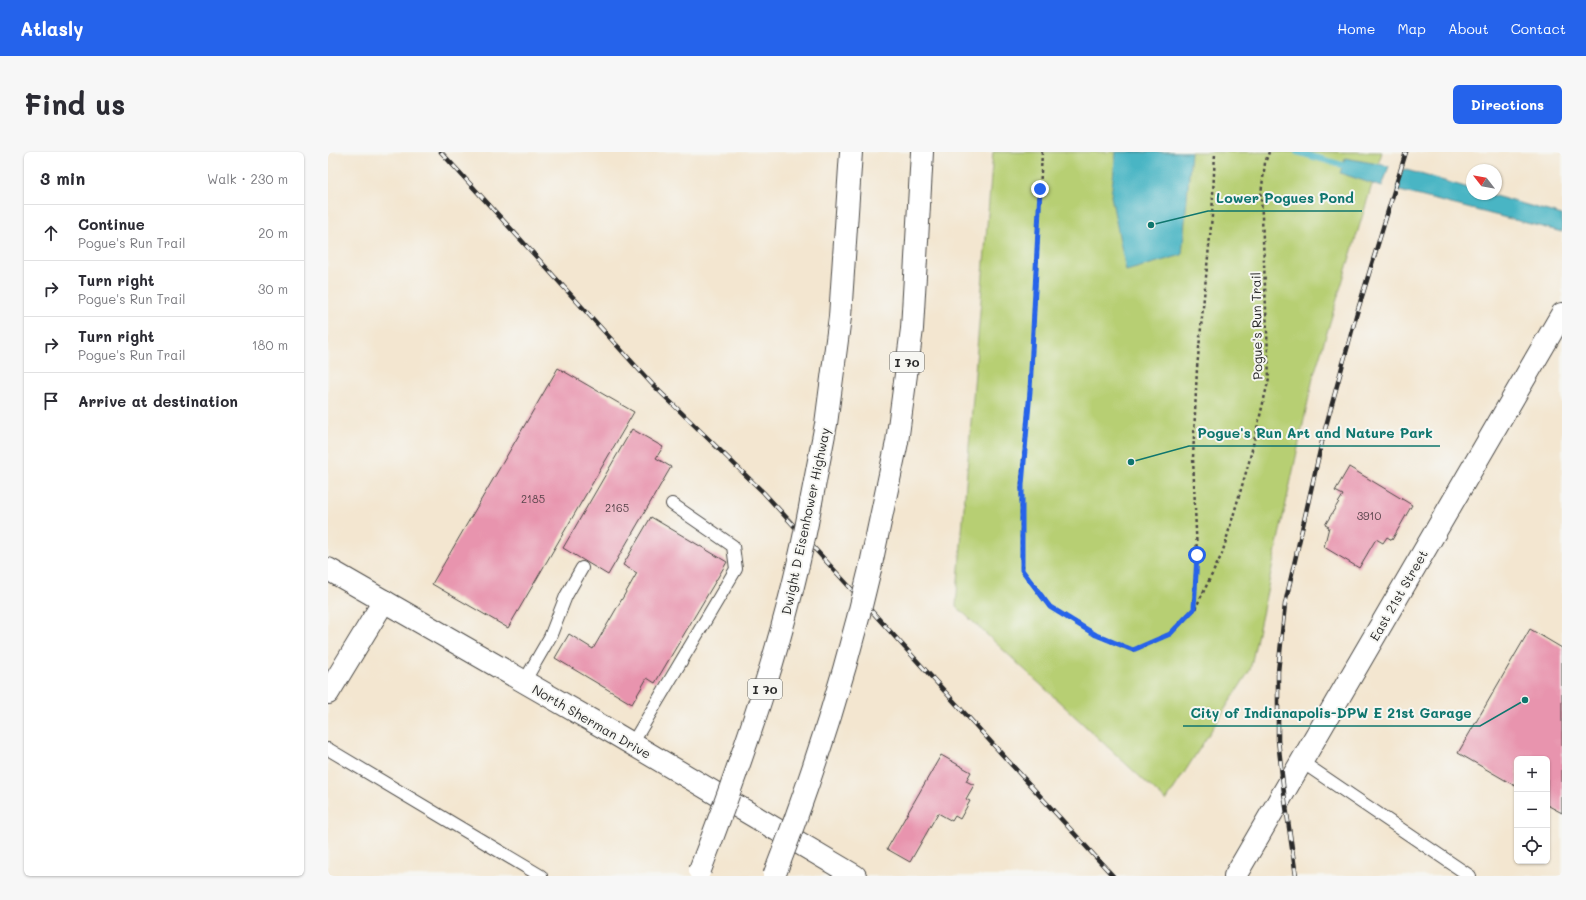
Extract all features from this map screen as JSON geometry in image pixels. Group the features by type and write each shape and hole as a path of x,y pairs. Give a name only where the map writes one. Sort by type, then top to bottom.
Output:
{"main road":[{"name":"Dwight D Eisenhower Highway","path":"699,873 732,788 766,684 791,592 811,502 826,424 840,317 851,152"},
{"name":"I 70","path":"774,876 812,775 833,706 870,568 897,442 912,329 922,152"},
{"name":"East 21st Street","path":"1235,876 1562,314"},
{"name":"North Sherman Drive","path":"328,568 632,744 855,876"},
{"path":"328,694 384,601"}],"lane":[{"path":"632,744 736,569 733,546 672,504"},
{"path":"524,682 550,637 566,596 582,568"},
{"path":"328,749 541,876"},
{"path":"1302,762 1470,876"}],"path":[{"name":"Pogue's Run Trail","path":"1042,152 1030,391 1022,485 1022,570 1050,607 1096,635 1133,650 1170,634 1194,609 1222,554 1249,462 1269,378 1261,194 1265,163 1269,152"},
{"path":"1194,609 1197,555 1193,451 1197,368 1212,216 1215,152"}],"green space":[{"path":"993,152 1382,152 1313,378 1250,670 1166,801 956,606"}],"water":[{"path":"1116,152 1191,152 1182,255 1126,271 1111,196"},
{"path":"1345,158 1389,166 1382,187 1340,173"},
{"path":"1403,169 1466,187 1466,200 1502,200 1502,198 1562,215 1562,232 1396,190"}],"building":[{"path":"558,368 634,412 508,628 432,584"},
{"path":"632,429 663,447 656,458 671,467 608,575 563,548"},
{"path":"1349,467 1412,505 1392,540 1387,537 1383,543 1376,539 1359,568 1324,547 1329,527 1325,525 1343,495 1335,491"},
{"path":"651,517 727,562 655,683 647,678 632,704 555,658 569,634 593,649 637,573 623,565"},
{"path":"1530,629 1562,648 1562,813 1550,807 1550,756 1514,756 1514,785 1458,753"},
{"path":"941,755 971,772 966,781 974,785 966,799 970,801 960,819 955,816 952,821 938,813 910,862 887,849"}],"waterway":[{"path":"1297,152 1349,167"}],"railway":[{"path":"441,152 652,384 764,493 1113,876"},
{"path":"1296,876 1278,740 1278,672 1285,604 1324,433 1356,316 1406,152"}],"place":[{"name":"Lower Pogues Pond","path":"1151,225"},
{"name":"Pogue's Run Art and Nature Park","path":"1131,462"},
{"name":"City of Indianapolis-DPW E 21st Garage","path":"1525,700"}],"route":[{"path":"1040,189 1030,391 1022,485 1022,570 1050,607 1096,635 1133,650 1170,634 1194,609 1197,555"}]}
